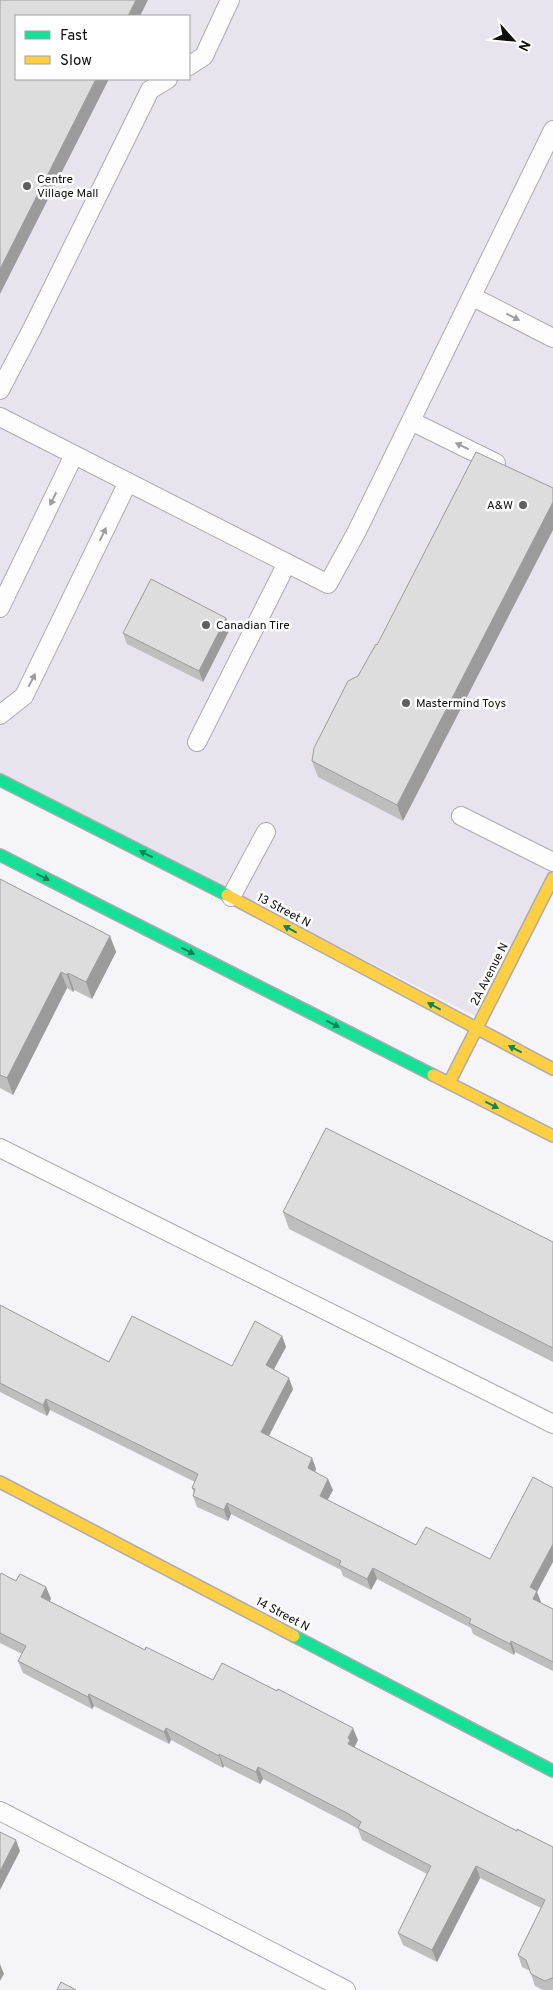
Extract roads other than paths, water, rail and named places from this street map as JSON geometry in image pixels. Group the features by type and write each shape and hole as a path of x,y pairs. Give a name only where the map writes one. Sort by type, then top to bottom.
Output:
{"street":[{"name":"13 Street N","path":"0,780 231,897 476,1029 553,1068"},
{"path":"0,855 553,1136"},
{"name":"2A Avenue N","path":"449,1084 553,878"},
{"name":"14 Street N","path":"0,1482 553,1770"}],"lane":[{"path":"190,65 204,56 230,0"},
{"path":"0,390 150,90 166,80"},
{"path":"0,417 328,584 358,531 553,130"},
{"path":"473,297 553,338"},
{"path":"411,421 509,469"},
{"path":"0,608 74,455"},
{"path":"0,715 24,696 128,482"},
{"path":"197,742 287,563"},
{"path":"461,816 553,862"},
{"path":"231,897 266,832"},
{"path":"0,1148 553,1424"},
{"path":"0,1811 346,1990"}],"place":[{"name":"Centre Village Mall","path":"27,186"},
{"name":"A&W","path":"523,505"},
{"name":"Canadian Tire","path":"206,625"},
{"name":"Mastermind Toys","path":"406,703"}]}
